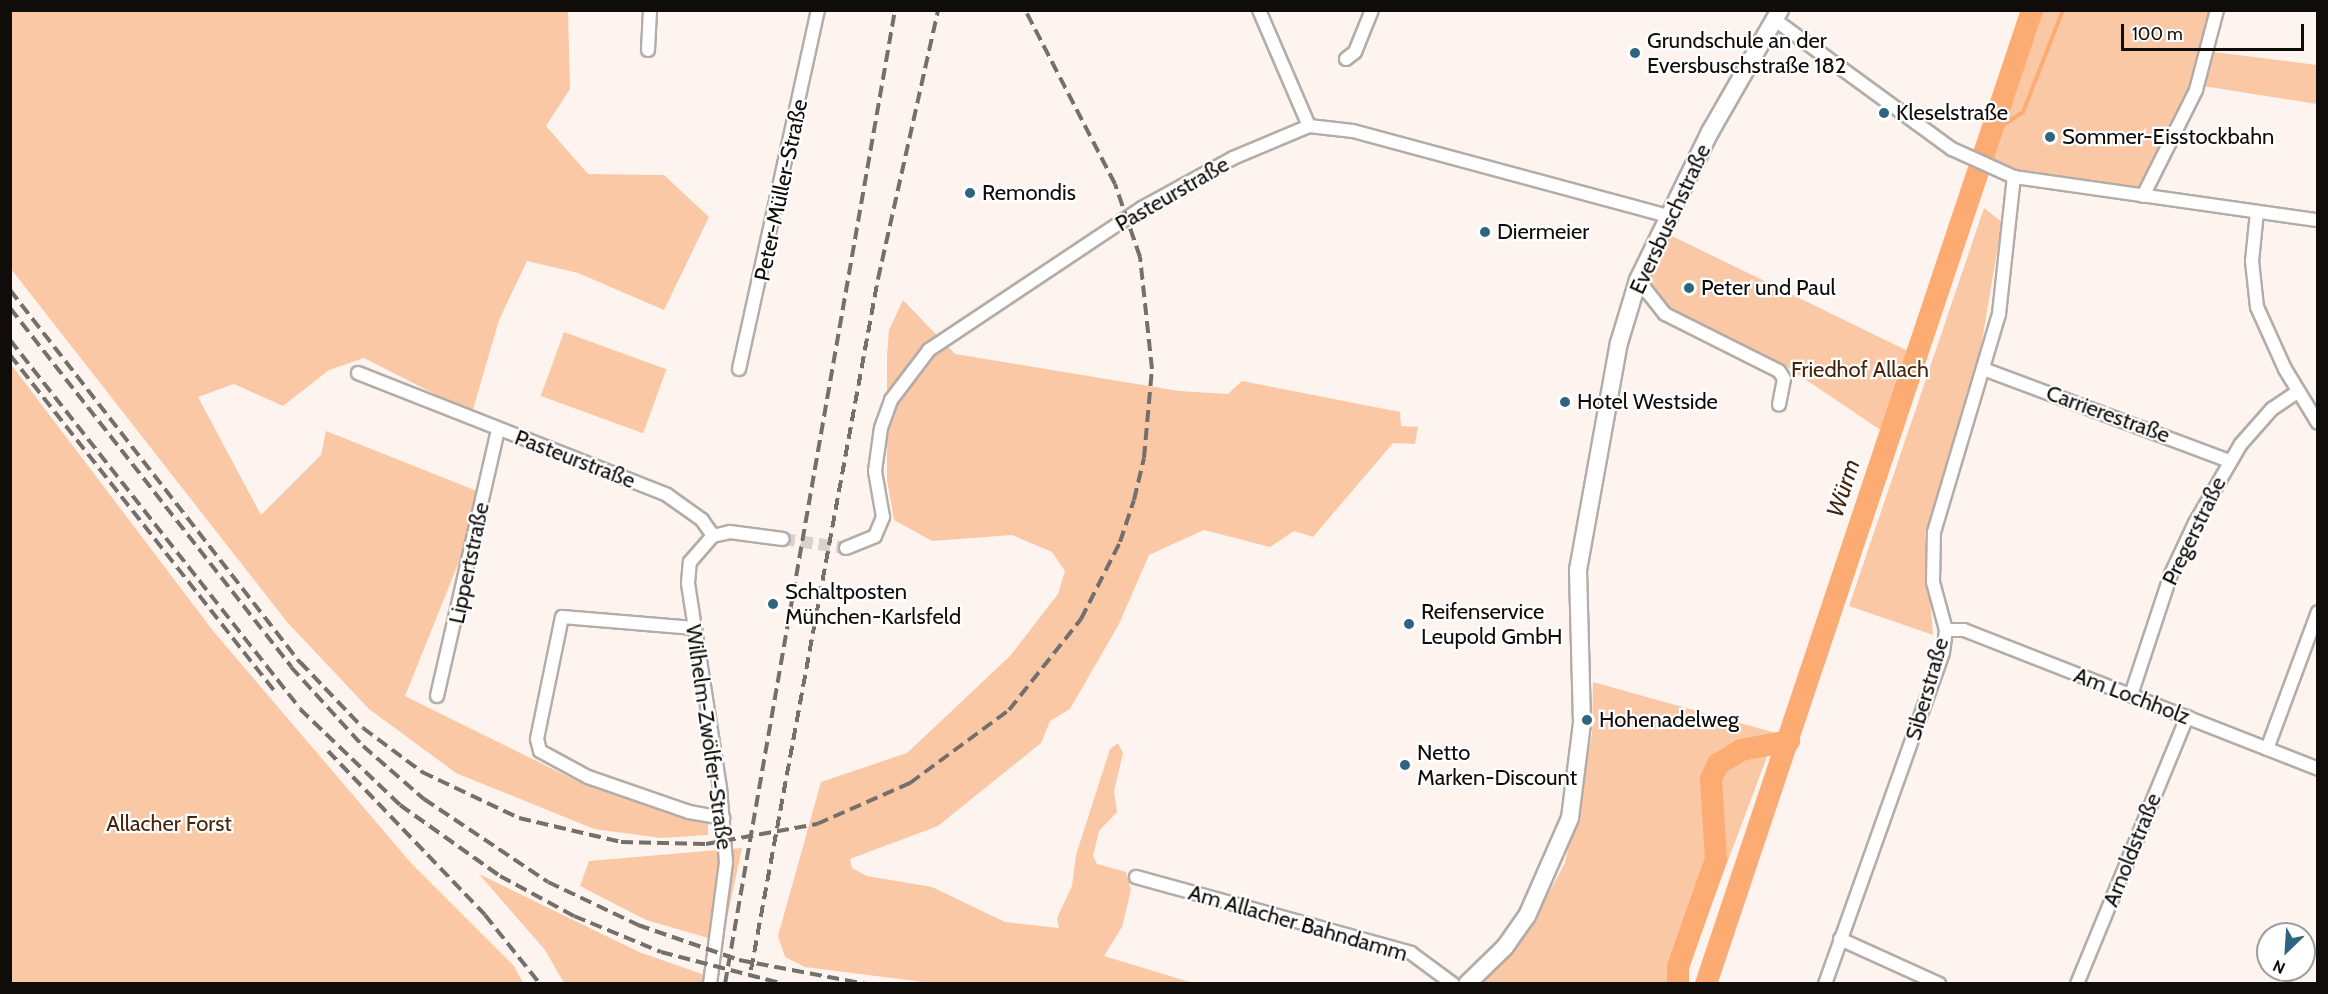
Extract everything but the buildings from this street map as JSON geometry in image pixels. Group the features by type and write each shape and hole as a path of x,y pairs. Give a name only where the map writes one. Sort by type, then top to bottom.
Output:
{"main road":[{"name":"Eversbuschstraße","path":"1467,984 1517,930 1559,853 1574,799 1582,711 1578,570 1619,343 1638,280 1669,216 1777,15"}],"street":[{"path":"648,50 650,10"},
{"path":"1259,10 1309,126"},
{"path":"1346,59 1356,52 1372,10"},
{"path":"2143,196 2196,90 2217,10"},
{"name":"Peter-Müller-Straße","path":"739,369 814,11"},
{"path":"1777,15 1952,149 2014,177 2318,220"},
{"name":"Pasteurstraße","path":"846,548 861,547 879,527 883,517 875,471 881,428 891,400 929,350 1142,208 1233,158 1309,126 1353,131 1669,216"},
{"name":"Siberstraße","path":"1825,984 1936,675 1946,630 1933,582 1934,532 1986,370 2006,269 2014,177"},
{"path":"2257,212 2252,261 2257,307 2297,392 2318,423"},
{"path":"1638,280 1665,314 1779,370 1784,380 1779,405"},
{"name":"Carrierestraße","path":"1986,370 2229,461"},
{"name":"Pasteurstraße","path":"358,373 667,495 687,506 713,536"},
{"name":"Pregerstraße","path":"2131,695 2171,574 2229,461 2254,428 2297,392"},
{"name":"Lippertstraße","path":"437,696 498,430"},
{"path":"713,536 730,532 783,539"},
{"name":"Wilhelm-Zwölfer-Straße","path":"710,984 724,902 723,818 694,628 690,562 713,536"},
{"path":"2267,749 2318,612"},
{"path":"694,628 562,617 537,739 540,751 588,777 689,812 723,818"},
{"name":"Am Lochholz","path":"1946,630 1964,630 2318,769"},
{"name":"Arnoldstraße","path":"2077,984 2187,717"},
{"name":"Am Allacher Bahndamm","path":"1136,877 1411,953 1453,984"},
{"path":"1840,939 1939,984"}],"green space":[{"path":"10,11 568,11 570,89 546,126 588,174 664,175 709,217 664,310 578,273 527,261 499,320 472,413 364,358 329,370 283,406 234,384 198,397 261,515 321,455 326,431 477,491 465,547 405,696 581,783 708,823 708,835 661,838 594,829 456,773 369,709 287,622 11,269"},
{"path":"2034,11 2212,11 2196,82 2137,193 2007,170 1985,157"},
{"path":"2214,52 2317,65 2317,104 2203,86"},
{"path":"1984,208 2002,222 1978,365 1925,533 1933,635 1849,606"},
{"name":"Friedhof Allach","path":"1670,235 1908,351 1882,431 1787,367 1666,311 1649,279"},
{"path":"903,300 955,354 1179,391 1228,394 1242,381 1400,412 1401,426 1418,427 1415,444 1393,443 1313,537 1294,531 1270,547 1204,530 1149,555 1119,624 1070,709 1050,721 1041,743 938,826 850,859 852,868 867,876 932,887 1005,922 1059,928 1057,918 1072,886 1076,855 1110,749 1118,743 1123,753 1114,791 1117,812 1099,831 1093,856 1097,864 1126,872 1131,890 1122,927 1104,956 1193,983 939,984 805,967 785,957 778,936 821,782 907,753 1010,656 1058,594 1065,571 1052,552 1012,535 932,541 894,520 887,480 887,356 889,330"},
{"path":"564,332 666,369 643,433 541,396"},
{"name":"Allacher Forst","path":"10,363 214,632 411,863 514,966 523,983 11,983"},
{"path":"1593,682 1776,733 1682,983 1478,984 1524,938 1565,863 1592,734"},
{"path":"742,848 722,942 646,920 580,886 589,861"},
{"path":"479,874 639,952 716,979 716,983 564,983 545,950"}],"waterway":[{"name":"Würm","path":"1706,984 2032,10"},
{"path":"1994,131 2023,112 2063,10"},
{"path":"1678,984 1678,967 1716,859 1711,779 1718,764 1741,750 1789,741"}],"tunnel":[{"path":"783,539 846,548"}],"railway":[{"path":"725,984 895,10"},
{"path":"751,970 878,279 938,10"},
{"path":"10,290 300,662 363,728 422,772 519,818 621,842 706,844 817,824 910,783 1009,710 1081,619 1120,542 1134,500 1144,458 1152,369 1140,257 1115,184 1025,10"},
{"path":"10,308 291,667 363,746 424,799 548,882 638,925 739,960 866,984"},
{"path":"10,340 300,709 400,805 500,876 574,916 661,952 784,984"},
{"path":"10,355 274,691"},
{"path":"328,751 485,915 540,984"}],"place":[{"name":"Grundschule an der Eversbuschstraße 182","path":"1635,53"},
{"name":"Kleselstraße","path":"1884,113"},
{"name":"Sommer-Eisstockbahn","path":"2050,137"},
{"name":"Remondis","path":"970,193"},
{"name":"Diermeier","path":"1485,232"},
{"name":"Peter und Paul","path":"1689,288"},
{"name":"Hotel Westside","path":"1565,402"},
{"name":"Schaltposten München-Karlsfeld","path":"773,604"},
{"name":"Reifenservice Leupold GmbH","path":"1409,624"},
{"name":"Hohenadelweg","path":"1587,720"},
{"name":"Netto Marken-Discount","path":"1405,765"}]}
